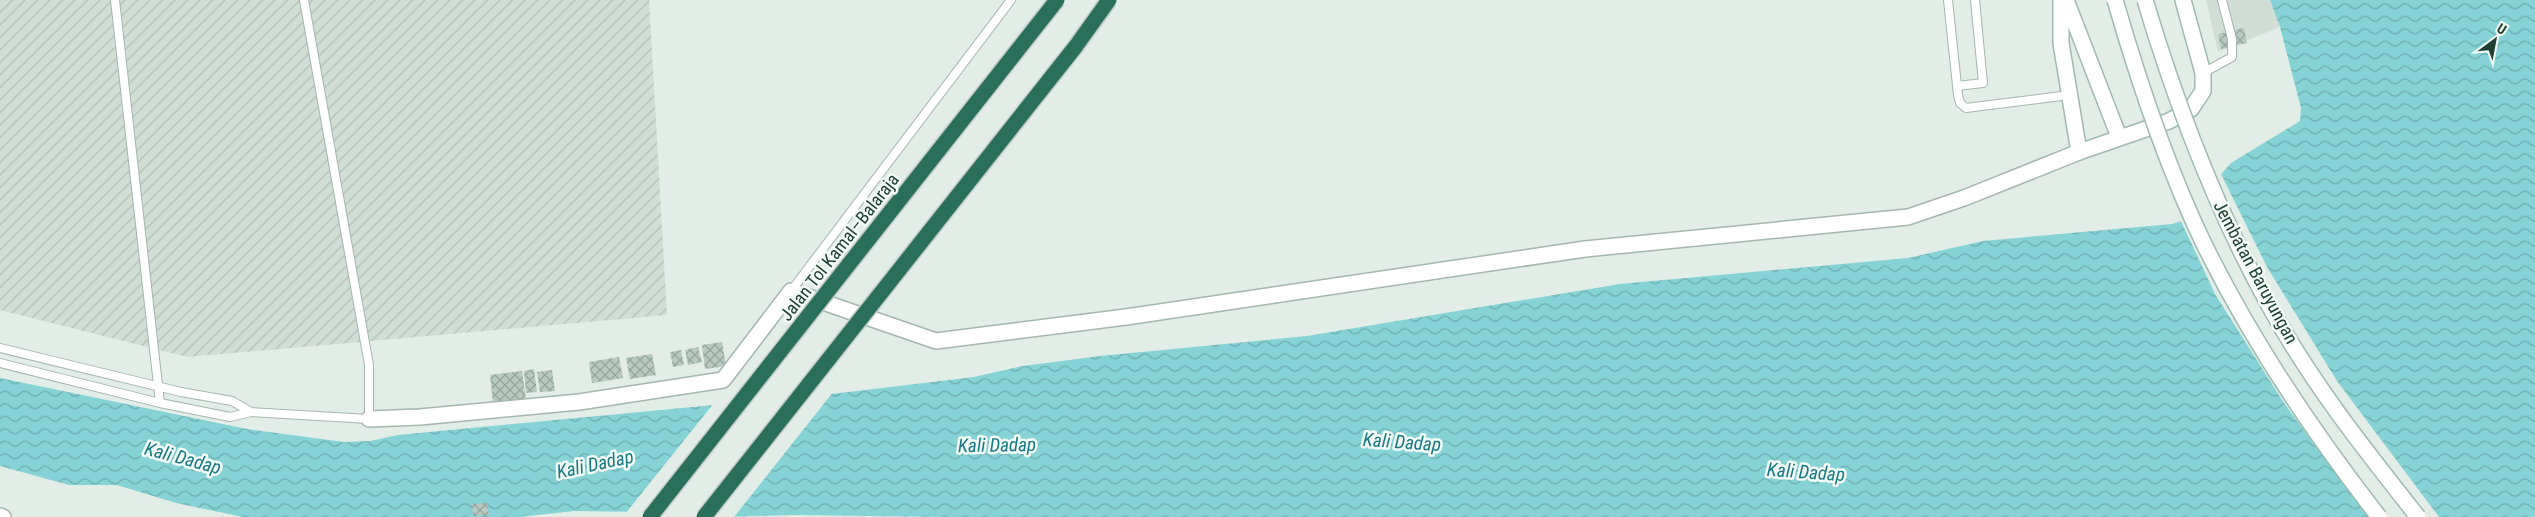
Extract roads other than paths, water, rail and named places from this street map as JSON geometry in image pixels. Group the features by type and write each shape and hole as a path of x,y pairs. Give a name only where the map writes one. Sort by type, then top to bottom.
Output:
{"highway":[{"name":"Jalan Tol Kamal–Balaraja","path":"650,517 1056,0"},
{"path":"704,517 1076,46 1109,0"}],"street":[{"path":"2061,0 2061,42 2079,152"},
{"path":"2066,0 2119,137"},
{"name":"Jembatan Baruyungan","path":"2115,0 2136,73 2172,170 2203,242 2246,322 2294,401 2379,517"},
{"name":"Jembatan Baruyungan","path":"2145,0 2164,64 2199,159 2231,230 2270,308 2319,385 2418,517"},
{"path":"369,419 420,418 579,402 723,380 791,291 936,341 1136,316 1585,249 1908,217 1964,198 2119,137 2169,122 2191,109 2203,90 2203,73 2183,0"}],"lane":[{"path":"115,0 160,403"},
{"path":"0,363 160,403 230,417 251,412 369,419 370,365 304,0"},
{"path":"791,291 1011,0"},
{"path":"1948,0 1957,86 1960,103 1966,108 2070,95"},
{"path":"1957,86 1983,83 1975,0"},
{"path":"2203,73 2232,57 2232,39 2222,0"},
{"path":"0,348 158,386 232,401 251,412"}],"water":[{"name":"Kali Dadap","path":"2270,0 2535,0 2535,517 942,517 795,515 723,517 702,504 660,502 648,512 574,511 520,517 243,517 176,503 117,485 69,485 0,466 0,378 247,429 344,442 370,441 398,435 840,393 974,377 1023,366 1100,356 1307,336 1620,284 1908,258 1983,241 2172,224 2189,219 2216,180 2231,163 2300,121 2301,108 2280,27"}]}
